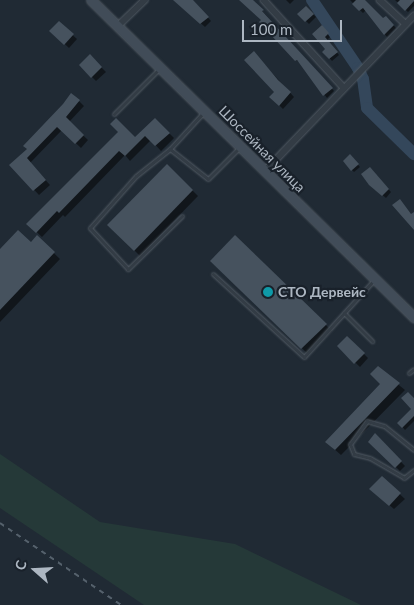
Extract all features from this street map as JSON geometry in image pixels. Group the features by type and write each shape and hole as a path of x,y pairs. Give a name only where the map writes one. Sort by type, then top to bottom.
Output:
{"main road":[{"name":"Шоссейная улица","path":"91,0 414,310"},
{"name":"Шоссейная улица","path":"96,0 119,25"},
{"name":"Шоссейная улица","path":"162,67 204,111 414,317"}],"street":[{"path":"119,25 145,0"},
{"path":"264,0 344,88"},
{"path":"380,0 406,24"},
{"path":"268,168 414,16"}],"lane":[{"path":"114,114 162,67"},
{"path":"182,216 128,269 90,228 136,176 170,149 204,111"},
{"path":"170,149 208,179 240,146"},
{"path":"213,274 304,357 375,279"},
{"path":"344,313 372,341"},
{"path":"409,373 414,369"},
{"path":"414,450 384,426 367,421 350,444 354,454 370,458 404,478 414,470"}],"green space":[{"path":"0,454 100,522 235,544 361,605 144,605 0,508"}],"building":[{"path":"173,0 193,0 209,17 200,24"},
{"path":"239,0 253,0 264,10 262,11 333,88 323,96 297,60 295,61 259,22 261,20"},
{"path":"356,0 365,0 383,18 386,16 394,25 384,35 363,8 359,11 352,4"},
{"path":"400,0 414,1 405,11 397,3"},
{"path":"306,6 314,14 305,22 297,14"},
{"path":"59,21 74,34 64,45 49,31"},
{"path":"322,25 329,33 325,37 338,52 329,59 322,52 325,49 312,34"},
{"path":"254,51 278,80 291,92 279,106 269,97 274,92 244,60"},
{"path":"90,54 102,67 91,78 79,65"},
{"path":"71,93 80,100 66,117 84,135 75,144 57,127 27,158 46,180 33,191 9,165 27,149 23,146"},
{"path":"116,118 135,137 155,118 170,133 155,146 145,136 125,156 119,151 59,213 57,211 36,233 26,224 118,132 110,124"},
{"path":"350,154 359,164 351,171 343,161"},
{"path":"167,164 193,190 134,251 107,225"},
{"path":"370,167 389,189 382,196 369,185 361,174"},
{"path":"400,199 411,214 414,212 414,230 392,205"},
{"path":"18,230 31,242 37,235 55,252 0,310 0,249"},
{"name":"СТО Дервейс","path":"235,235 327,324 301,349 210,261"},
{"path":"347,336 365,353 354,364 337,346"},
{"path":"378,366 400,383 335,450 325,442 380,384 370,374"},
{"path":"408,392 414,398 414,416 402,428 397,423 411,409 401,398"},
{"path":"375,433 402,461 395,468 368,442"},
{"path":"382,476 401,493 389,506 369,489"}],"waterway":[{"path":"312,0 358,68 363,79 367,108 414,154"}],"railway":[{"path":"0,523 121,605"}],"place":[{"name":"СТО Дервейс","path":"268,292"}]}
